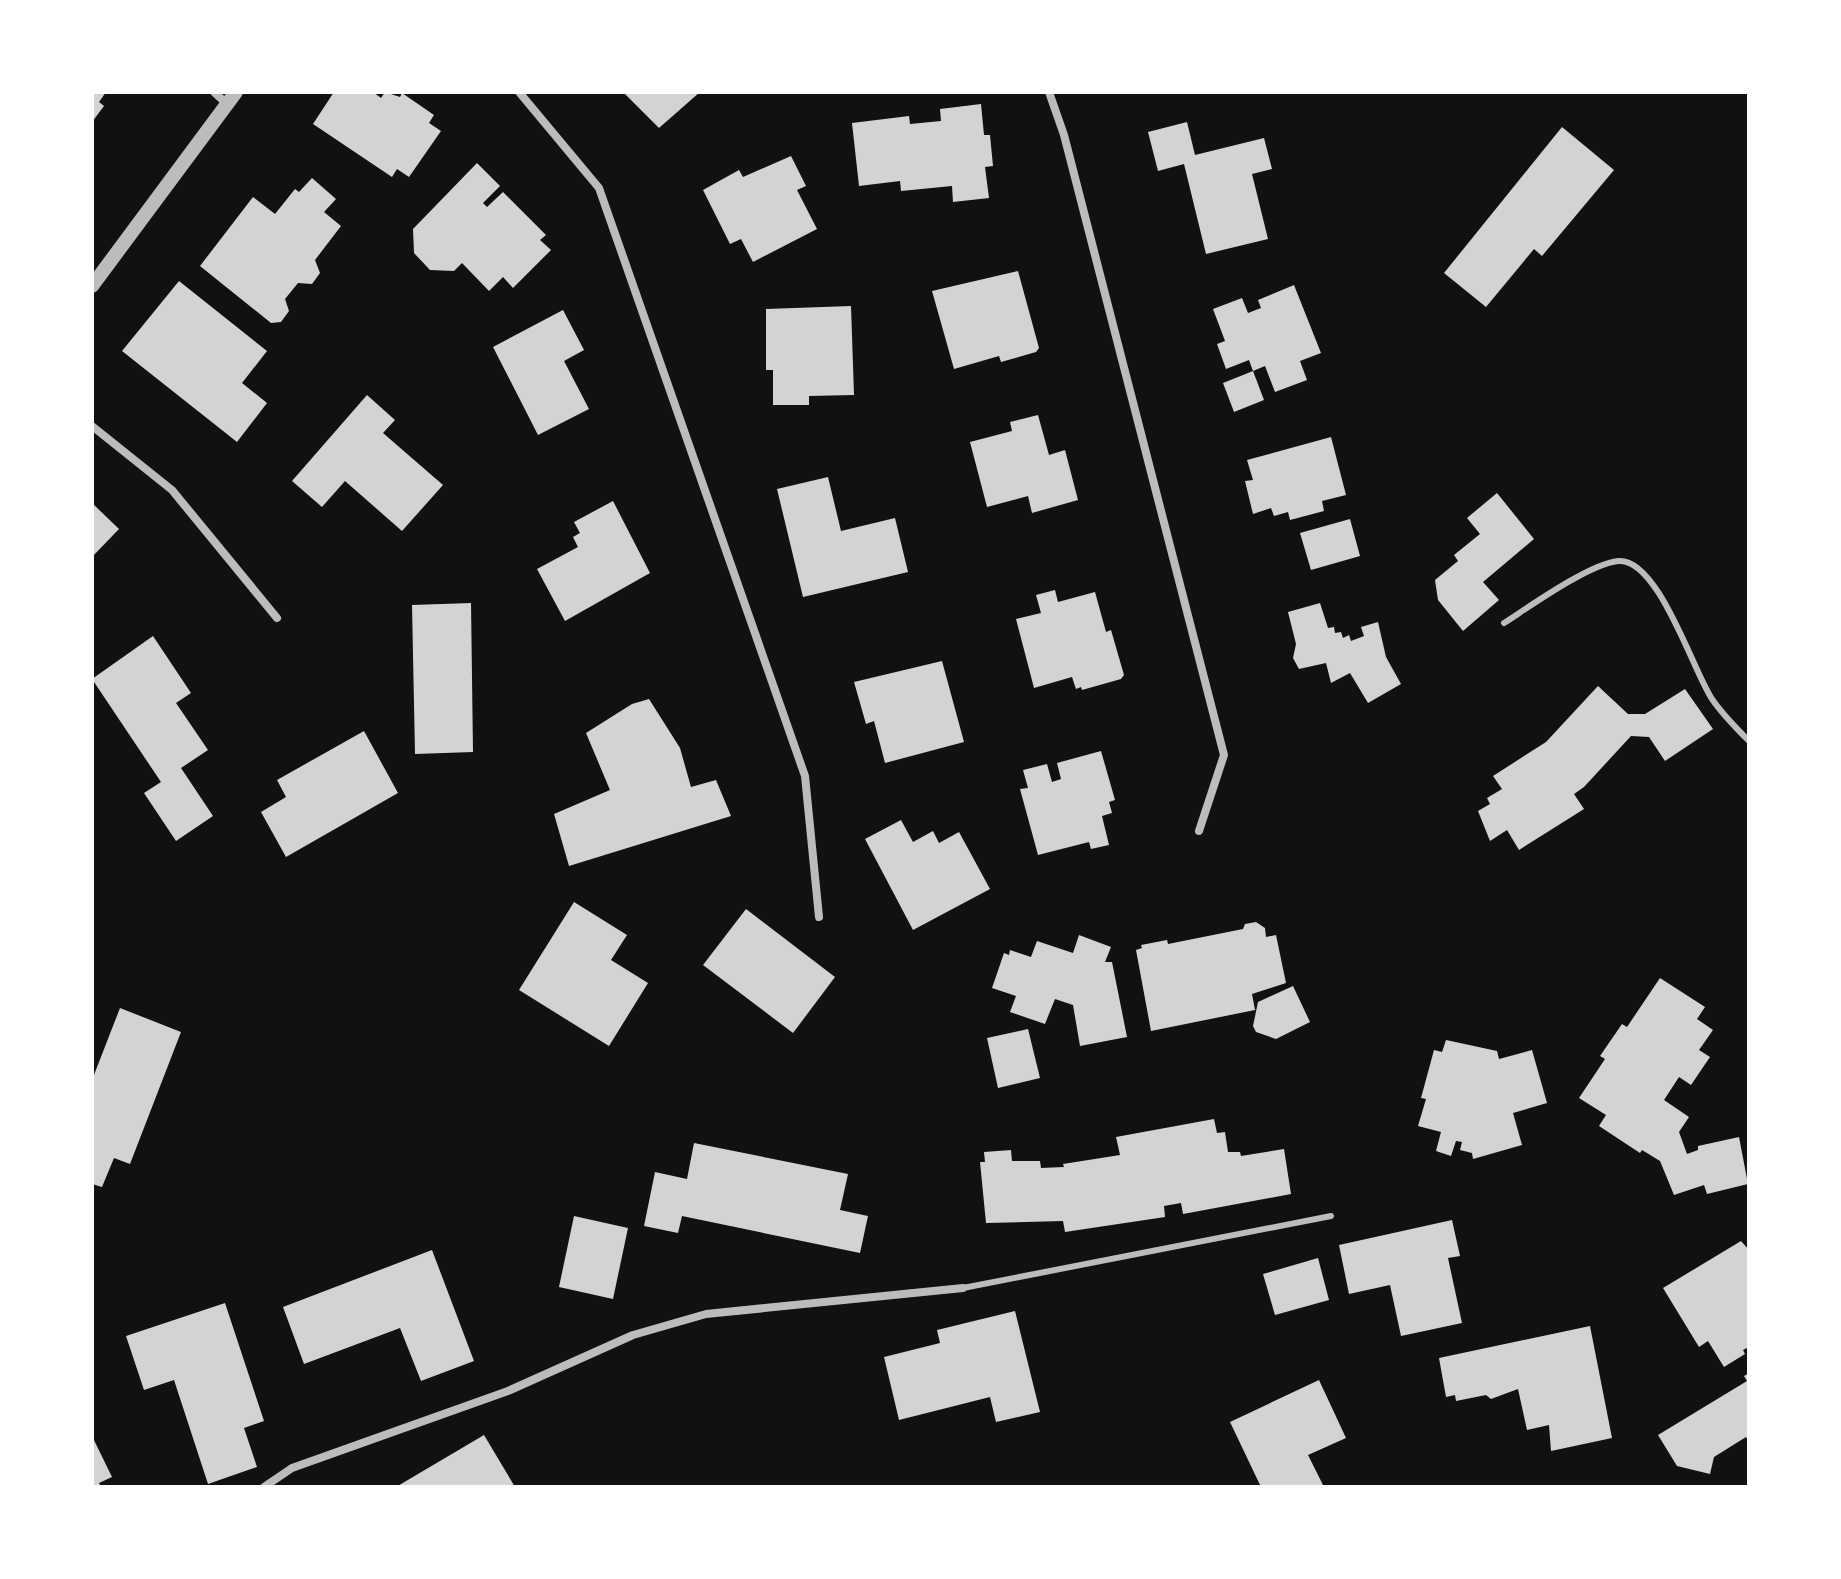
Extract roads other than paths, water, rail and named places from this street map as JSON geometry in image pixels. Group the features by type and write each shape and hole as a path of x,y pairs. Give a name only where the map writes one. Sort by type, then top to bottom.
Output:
{"street":[{"path":"92,286 231,98 214,92"},
{"path":"519,92 599,188 805,776 819,917"},
{"path":"1049,92 1064,135 1224,755 1199,831"},
{"path":"92,426 172,490 277,618"},
{"path":"264,1487 292,1468 508,1391 633,1335 662,1326 706,1314 963,1288"}],"lane":[{"path":"1504,623 1568,583 1617,561 1628,563 1650,581 1712,699 1749,741"},
{"path":"963,1288 1331,1216"}]}
